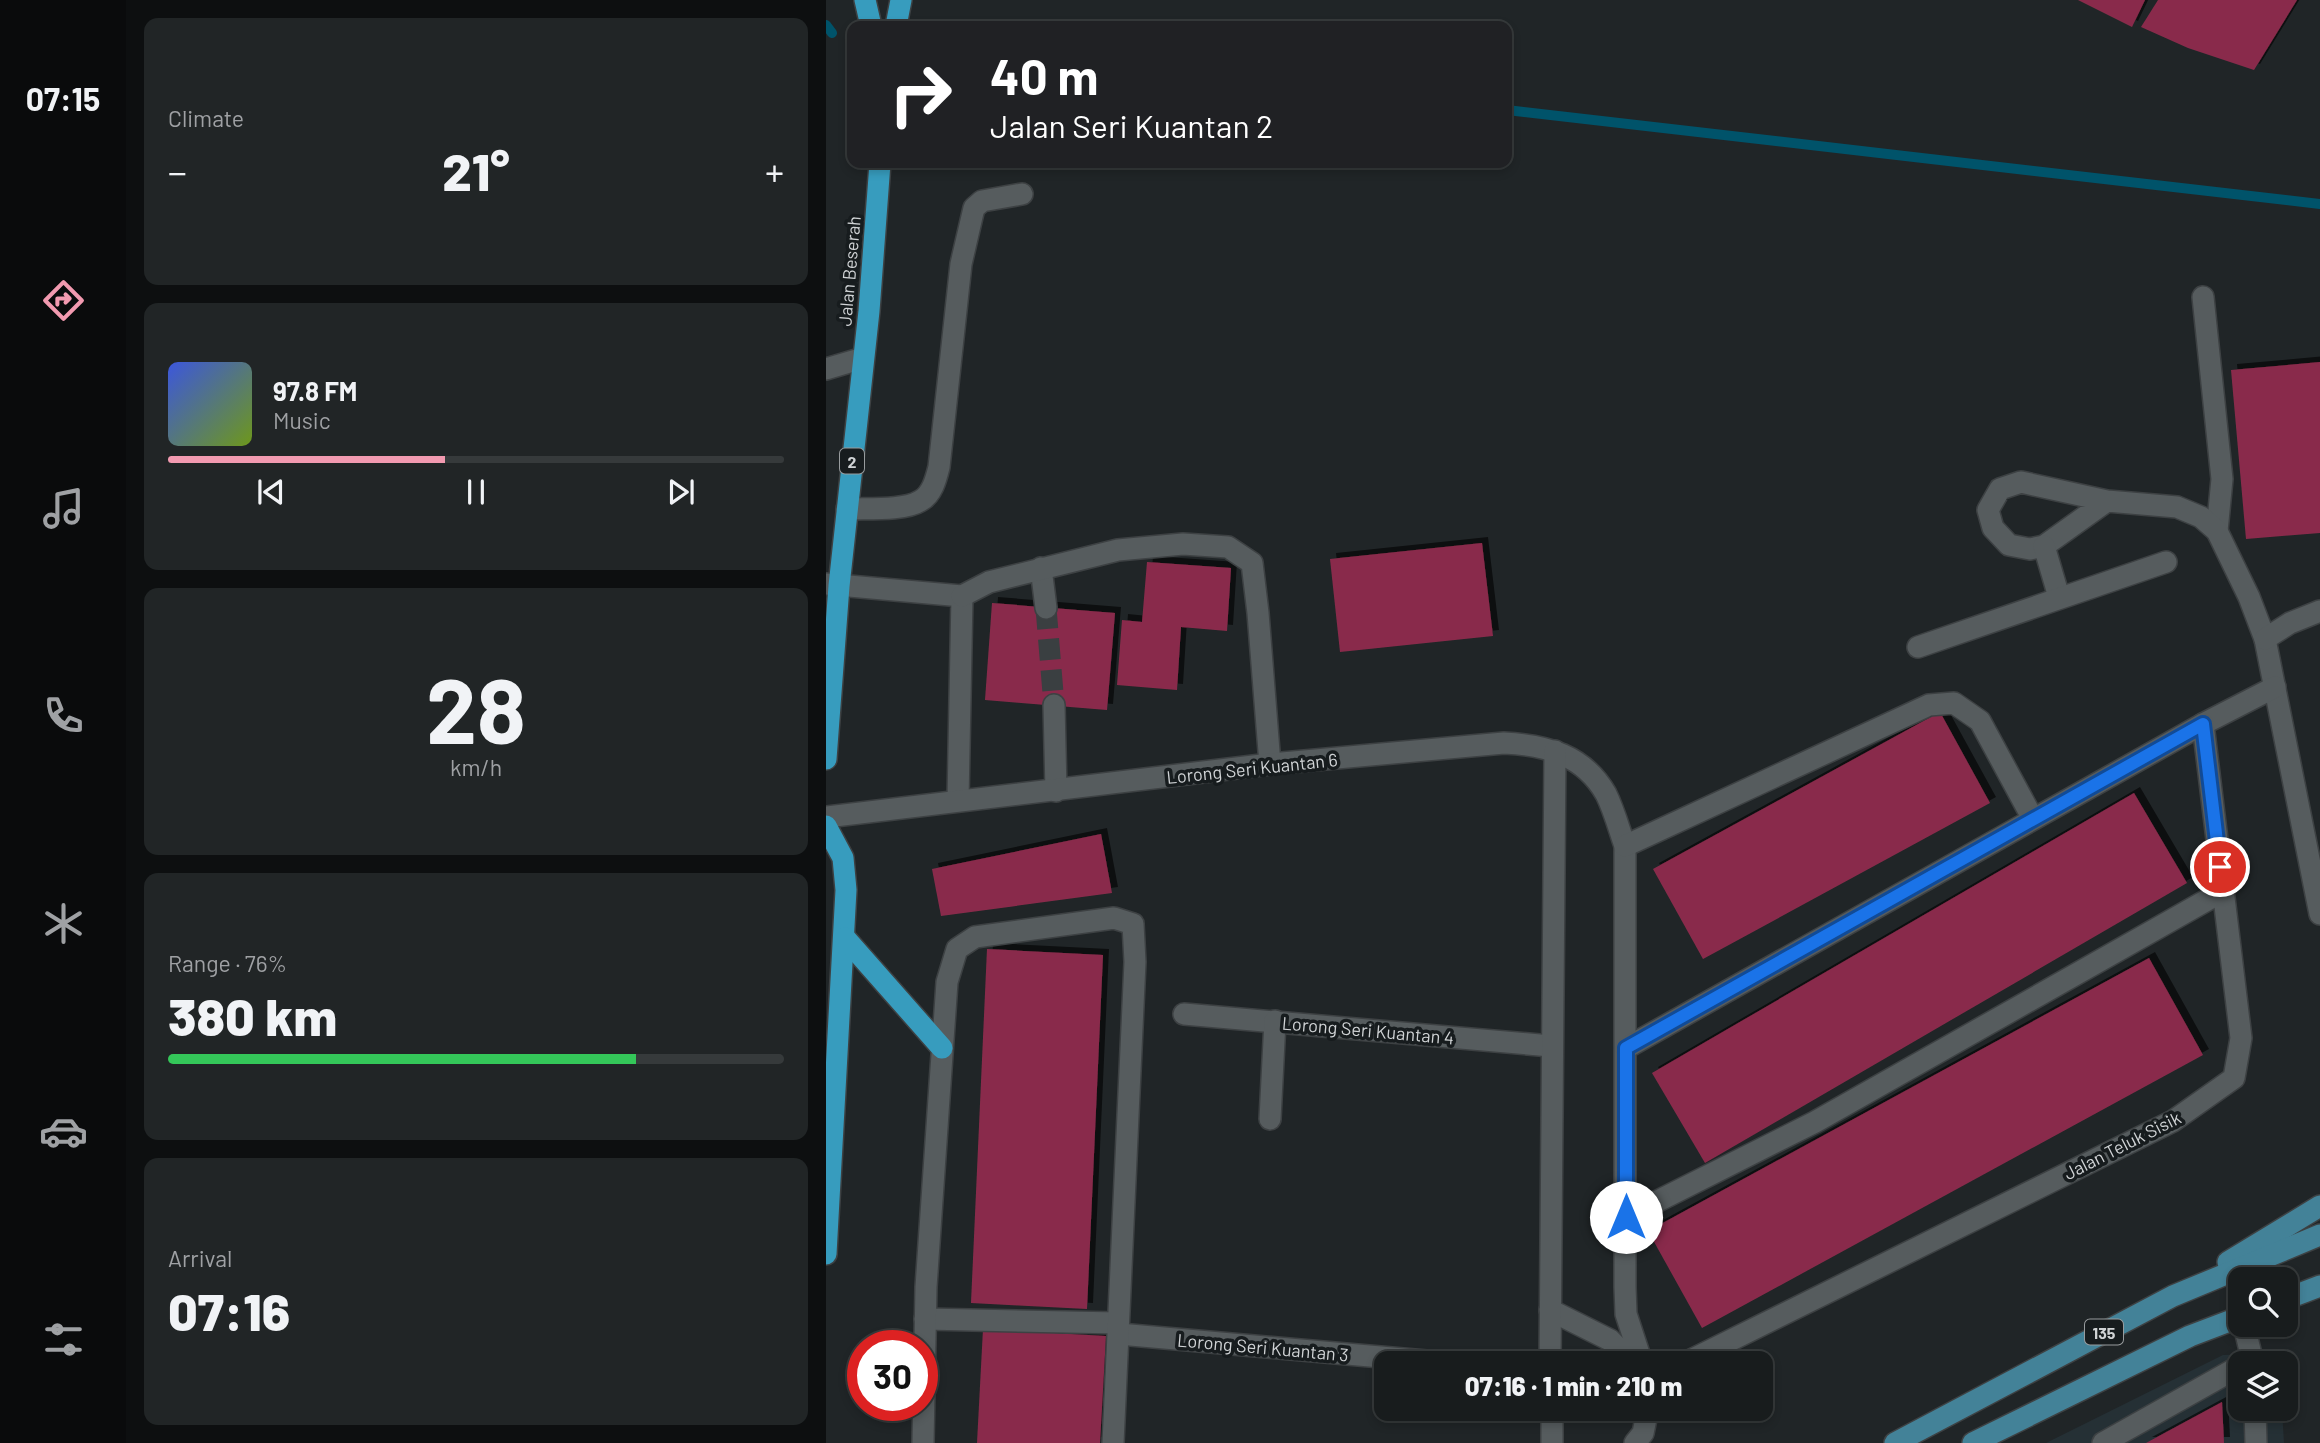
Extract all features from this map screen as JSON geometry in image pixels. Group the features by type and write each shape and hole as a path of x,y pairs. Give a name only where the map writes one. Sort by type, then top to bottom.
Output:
{"highway":[{"path":"865,0 870,21"},
{"path":"898,21 901,0"},
{"name":"Jalan Beserah","path":"826,759 833,585 847,509 869,311 880,168"},
{"path":"826,826 843,858 846,890 826,1254"},
{"path":"845,938 942,1048"}],"main road":[{"path":"2173,1296 2320,1206"},
{"name":"135","path":"1895,1443 2173,1296 2320,1236"},
{"path":"2298,1294 2320,1286"},
{"name":"135","path":"1972,1443 2190,1336 2228,1322"}],"street":[{"path":"847,509 911,504 921,501 934,486 939,467 961,264 974,208 982,201 1022,194"},
{"path":"2203,297 2222,480 2217,531"},
{"path":"826,369 863,358"},
{"path":"2107,501 2044,546 2030,549 2009,545 1993,528 1989,510 2000,489 2021,482 2107,501 2177,507 2201,517 2217,531 2249,597 2265,639 2319,905"},
{"path":"833,585 962,596 989,582 1118,550 1183,544 1228,547 1252,563 1270,764"},
{"path":"2044,546 2059,597"},
{"path":"1918,648 2166,562"},
{"path":"1041,568 1046,608"},
{"path":"958,800 962,596"},
{"path":"2265,639 2290,623 2320,611"},
{"path":"1626,1048 2032,819 2275,687"},
{"path":"1625,846 1929,705 1954,703 1980,720 2032,819"},
{"path":"1054,705 1056,791"},
{"name":"Jalan Teluk Sisik","path":"1709,1351 2174,1121 2234,1078 2241,1038 2203,724"},
{"name":"Lorong Seri Kuantan 6","path":"826,817 1270,764 1504,743 1530,744 1569,756 1591,773 1607,795 1625,846 1626,1314 1639,1351"},
{"path":"1550,1351 1555,751"},
{"path":"1626,1217 1815,1122 2223,891"},
{"path":"923,1443 925,1319 942,1048 947,982 957,949 975,937 1114,918 1133,924 1135,962 1113,1443"},
{"name":"Lorong Seri Kuantan 4","path":"1184,1014 1551,1046"},
{"path":"1270,1119 1275,1021"},
{"path":"1550,1310 1610,1340 1621,1351"},
{"name":"Lorong Seri Kuantan 3","path":"925,1319 1119,1329 1374,1355"},
{"path":"2103,1443 2228,1374"},
{"path":"1552,1421 1552,1443"},
{"path":"1635,1443 1643,1433 1646,1421"},
{"path":"2255,1421 2256,1443"}],"shaded area":[{"path":"2228,1355 2228,1421 2283,1421 2284,1443 2046,1443"}],"building":[{"path":"2078,0 2145,0 2132,27"},
{"path":"2158,0 2297,0 2254,70 2188,48 2141,27"},
{"path":"2320,362 2320,533 2246,539 2231,370"},
{"path":"1482,543 1493,636 1340,652 1330,559"},
{"path":"1147,562 1231,568 1227,631 1181,627 1177,690 1117,685 1122,620 1142,622"},
{"path":"992,603 1115,613 1107,710 985,700"},
{"path":"1940,712 1990,803 1703,959 1653,869"},
{"path":"2134,793 2187,883 1705,1163 1652,1073"},
{"path":"1101,834 1112,893 941,916 932,869"},
{"path":"987,949 1103,955 1087,1309 971,1303"},
{"path":"2149,958 2203,1055 1702,1328 1648,1231"},
{"path":"983,1329 1106,1336 1100,1443 977,1443"},
{"path":"2222,1402 2224,1443 2146,1443"}],"waterway":[{"path":"826,25 832,33"},
{"path":"1512,111 2320,204"}],"tunnel":[{"path":"1046,608 1054,705"}],"route":[{"path":"1626,1217 1626,1048 2203,724 2220,867"}]}
